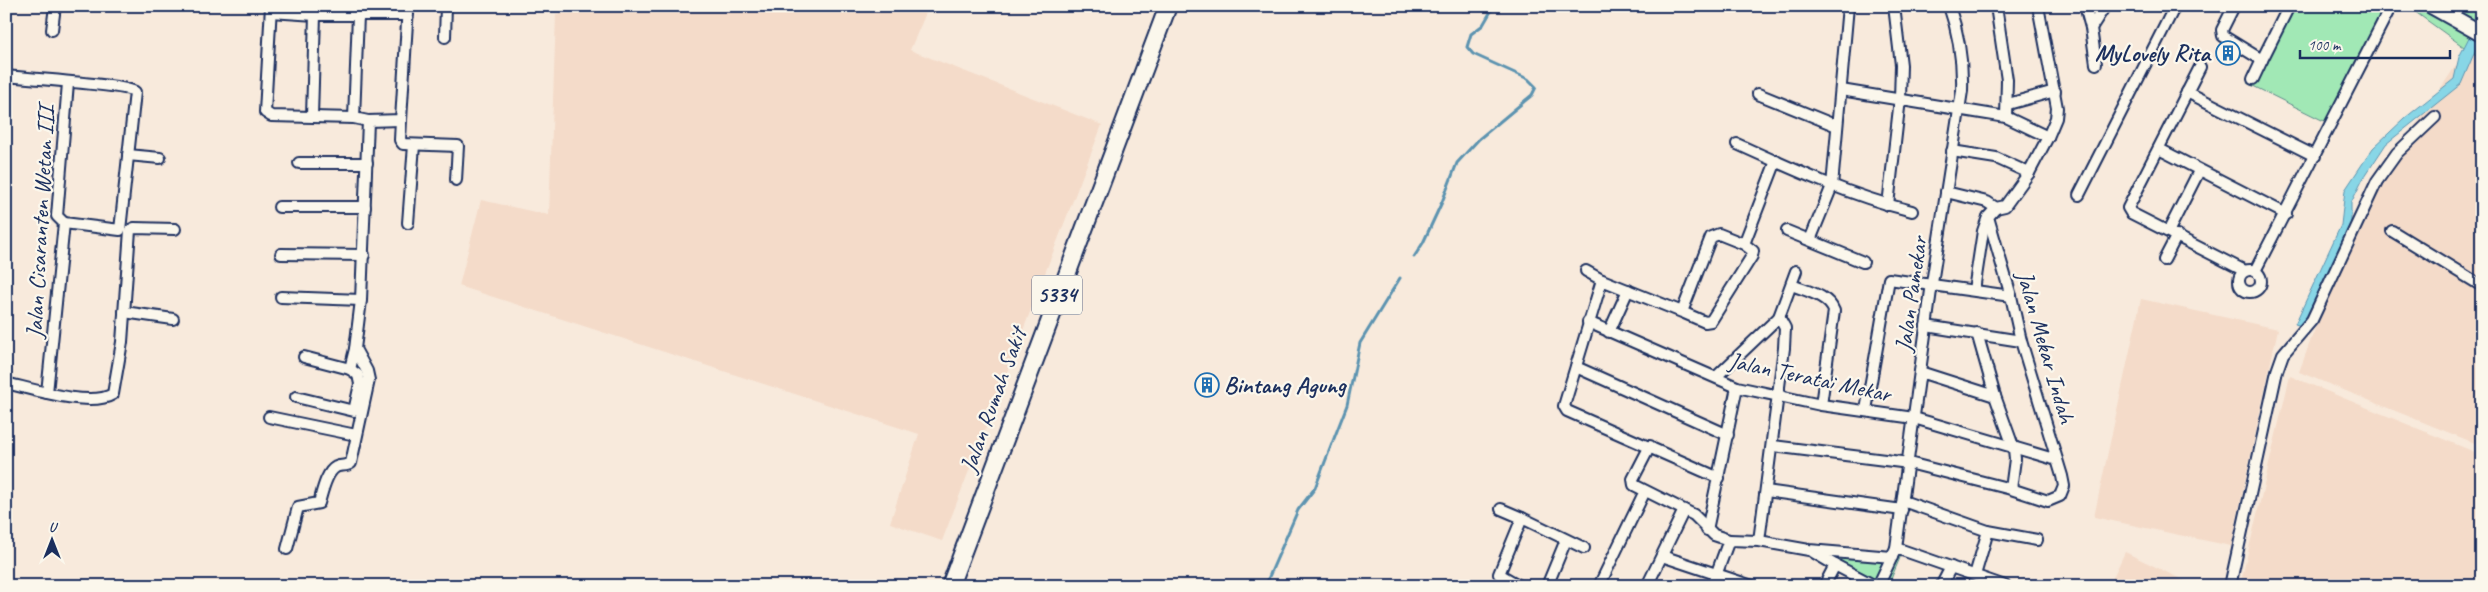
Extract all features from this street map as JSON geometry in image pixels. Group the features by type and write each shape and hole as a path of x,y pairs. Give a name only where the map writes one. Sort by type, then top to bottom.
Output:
{"main road":[{"name":"Jalan Rumah Sakit","path":"950,586 1168,6"}],"street":[{"path":"52,30 54,6"},
{"path":"445,37 446,6"},
{"path":"1810,240 1832,186 1848,6"},
{"path":"1888,205 1900,99 1901,65 1894,6"},
{"name":"Jalan Pamekar","path":"1877,586 1894,553 1909,463 1926,326 1957,108 1962,91 1962,65 1955,23 1949,6"},
{"path":"1996,6 2007,80 2008,104 2006,117"},
{"path":"1974,290 1983,231 1988,217 1996,208 2005,206 2029,173 2056,118 2055,91 2038,6"},
{"path":"2085,6 2091,28 2096,64"},
{"path":"2091,28 2105,6"},
{"path":"2079,195 2175,6"},
{"path":"2253,78 2289,6"},
{"path":"2200,67 2128,208 2131,213 2250,271 2286,214 2391,6"},
{"path":"2432,6 2476,30"},
{"path":"2233,8 2222,30 2223,36 2262,60"},
{"path":"401,120 368,121 354,118 271,116 266,112 271,9 315,15 358,15 408,11 401,142 414,145 458,146 456,180"},
{"path":"312,116 315,15"},
{"path":"354,118 358,15"},
{"path":"6,76 134,90 133,123 128,155 122,342 113,394 105,399 98,399 47,393 6,383"},
{"name":"Jalan Cisaranten Wetan III","path":"47,393 64,223 57,216 68,83"},
{"path":"1841,90 2006,117 2048,137"},
{"path":"2008,104 2055,91"},
{"path":"2187,92 2316,156"},
{"path":"1758,94 1836,126"},
{"path":"2230,586 2282,354 2312,320 2377,181 2397,153 2435,117"},
{"path":"350,369 355,349 361,300 368,121"},
{"path":"1737,144 1832,186 1912,211"},
{"path":"408,223 414,145"},
{"path":"2159,150 2286,214"},
{"path":"1952,151 1996,158 2029,173"},
{"path":"128,155 160,158"},
{"path":"1744,244 1776,161"},
{"path":"299,163 367,163"},
{"path":"2164,260 2173,233 2199,171"},
{"path":"1946,192 1987,202 1996,208"},
{"path":"279,207 365,207"},
{"name":"Jalan Mekar Indah","path":"1988,217 2011,296 2021,341 2064,486 2062,494 2048,502 2011,489"},
{"path":"64,223 125,230 175,229"},
{"path":"1787,231 1863,262"},
{"path":"2392,231 2482,286"},
{"path":"1586,271 1602,280 1705,322 1715,318 1752,256 1753,251 1744,244 1719,234 1711,237 1682,312"},
{"path":"281,254 364,255"},
{"path":"1716,377 1779,317 1796,271"},
{"path":"1866,410 1887,281 1892,278 2011,296"},
{"path":"1602,280 1564,406 1567,411 1720,478"},
{"path":"1792,285 1825,299 1832,305 1834,311 1821,405"},
{"path":"1609,332 1628,290"},
{"path":"281,296 361,300"},
{"path":"124,312 173,319"},
{"path":"1759,541 1773,446 1785,328 1779,317"},
{"name":"Jalan Teratai Mekar","path":"1588,322 1737,387 1821,405 1914,418 2014,449 2057,460"},
{"path":"1926,326 2021,341"},
{"path":"1773,446 1909,463 2011,489 2015,459 2014,449 1995,396 1977,333"},
{"path":"287,549 298,507 319,503 330,471 335,467 351,463 370,380 355,349"},
{"path":"296,398 354,411 360,384 358,375 350,369 304,357"},
{"path":"1576,367 1728,435"},
{"path":"1920,372 1995,396"},
{"path":"1707,530 1720,478 1737,387"},
{"path":"269,416 356,435"},
{"path":"1650,446 1632,482 1645,491 1699,518 1707,530 1714,536 1729,540 1759,541 1809,550 1894,553 1951,567 2005,586"},
{"path":"1599,586 1645,491"},
{"path":"1766,491 1902,505 1988,531 2037,540"},
{"path":"1501,509 1584,548"},
{"path":"1647,586 1684,510"},
{"path":"1520,586 1499,574 1522,518"},
{"path":"1975,575 1988,531"},
{"path":"1547,586 1566,540"},
{"path":"1712,586 1729,540"},
{"path":"1809,550 1877,586"},
{"path":"1662,556 1752,586"},
{"path":"1824,586 1835,565"},
{"path":"1941,586 1951,567"}],"shaded area":[{"path":"616,6 929,6 910,50 1102,125 942,541 890,523 919,434 459,286 481,200 549,215 556,14 616,9"},
{"path":"2467,49 2482,60 2482,446 2299,372 2338,266 2397,153"},
{"path":"2141,299 2278,329 2231,546 2094,517"},
{"path":"2290,376 2482,455 2482,586 2240,586"},
{"path":"2125,552 2195,586 2109,586"}],"green space":[{"path":"2289,6 2393,6 2332,125 2247,83"},
{"path":"2407,6 2482,6 2482,60"},
{"path":"1815,545 1902,553 1888,586 1867,586 1807,555"}],"water":[{"path":"2482,12 2482,35 2461,84 2386,144 2363,179 2351,203 2351,226 2304,327 2295,324 2341,225 2345,190 2373,148 2405,118 2454,79 2459,57"}],"waterway":[{"path":"1414,257 1423,243 1442,202 1457,163 1479,139 1532,95 1536,87 1528,79 1473,54 1467,47 1471,34 1483,25 1494,6"},
{"path":"1265,586 1298,510 1315,488 1347,405 1360,343 1400,278"}],"place":[{"name":"MyLovely Rita","path":"2228,53"},
{"name":"Bintang Agung","path":"1207,385"}]}
